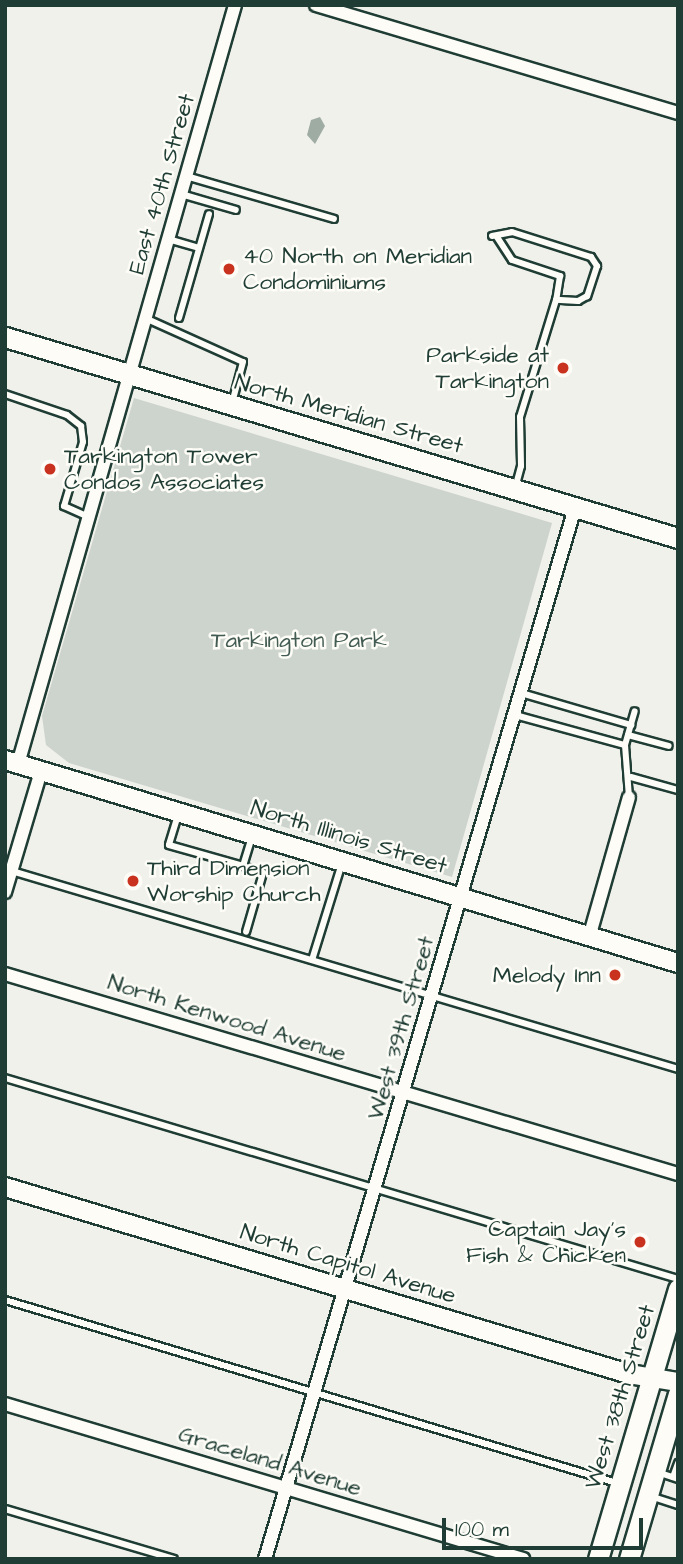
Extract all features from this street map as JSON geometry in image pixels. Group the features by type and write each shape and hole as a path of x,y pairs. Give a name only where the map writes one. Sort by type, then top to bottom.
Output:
{"main road":[{"name":"North Meridian Street","path":"5,337 678,538"},
{"name":"North Illinois Street","path":"12,762 678,962"},
{"name":"North Capitol Avenue","path":"5,1187 652,1378 678,1382"},
{"name":"West 38th Street","path":"598,1559 678,1289"},
{"path":"629,1559 648,1495 669,1476 678,1394"}],"street":[{"name":"East 40th Street","path":"12,762 89,517 235,5"},
{"path":"316,5 678,113"},
{"name":"West 39th Street","path":"265,1559 575,508"},
{"path":"5,892 8,870 41,771"},
{"path":"590,934 629,797"},
{"name":"North Kenwood Avenue","path":"5,974 678,1174"},
{"name":"Graceland Avenue","path":"5,1404 523,1559"}],"lane":[{"path":"186,176 334,219"},
{"path":"181,194 236,210"},
{"path":"179,318 209,214"},
{"path":"514,489 521,466 520,416 556,300 560,276 512,260 495,236 512,232 595,261 587,296 578,301 556,300"},
{"path":"168,239 199,248"},
{"path":"145,318 243,362 231,405"},
{"path":"5,394 67,415 81,426 83,442 65,506 89,517"},
{"path":"522,693 631,726"},
{"path":"629,797 631,777 625,746 635,711"},
{"path":"515,715 625,746"},
{"path":"628,735 669,746"},
{"path":"631,777 678,790"},
{"path":"179,811 169,845 263,873 246,932"},
{"path":"243,866 253,834"},
{"path":"312,960 342,861"},
{"path":"8,870 678,1069"},
{"path":"5,1078 678,1279"},
{"path":"5,1300 620,1483"},
{"path":"669,1476 678,1463"},
{"path":"648,1495 678,1505"},
{"path":"5,1509 174,1559"}],"green space":[{"name":"Tarkington Park","path":"134,398 552,523 452,877 69,763 46,745 42,716"}],"shaded area":[{"path":"320,117 325,126 315,144 307,135 311,120"}],"place":[{"name":"40 North on Meridian Condominiums","path":"229,269"},
{"name":"Parkside at Tarkington","path":"563,368"},
{"name":"Tarkington Tower Condos Associates","path":"50,469"},
{"name":"Third Dimension Worship Church","path":"133,881"},
{"name":"Melody Inn","path":"615,975"},
{"name":"Captain Jay's Fish & Chicken","path":"640,1242"}]}
